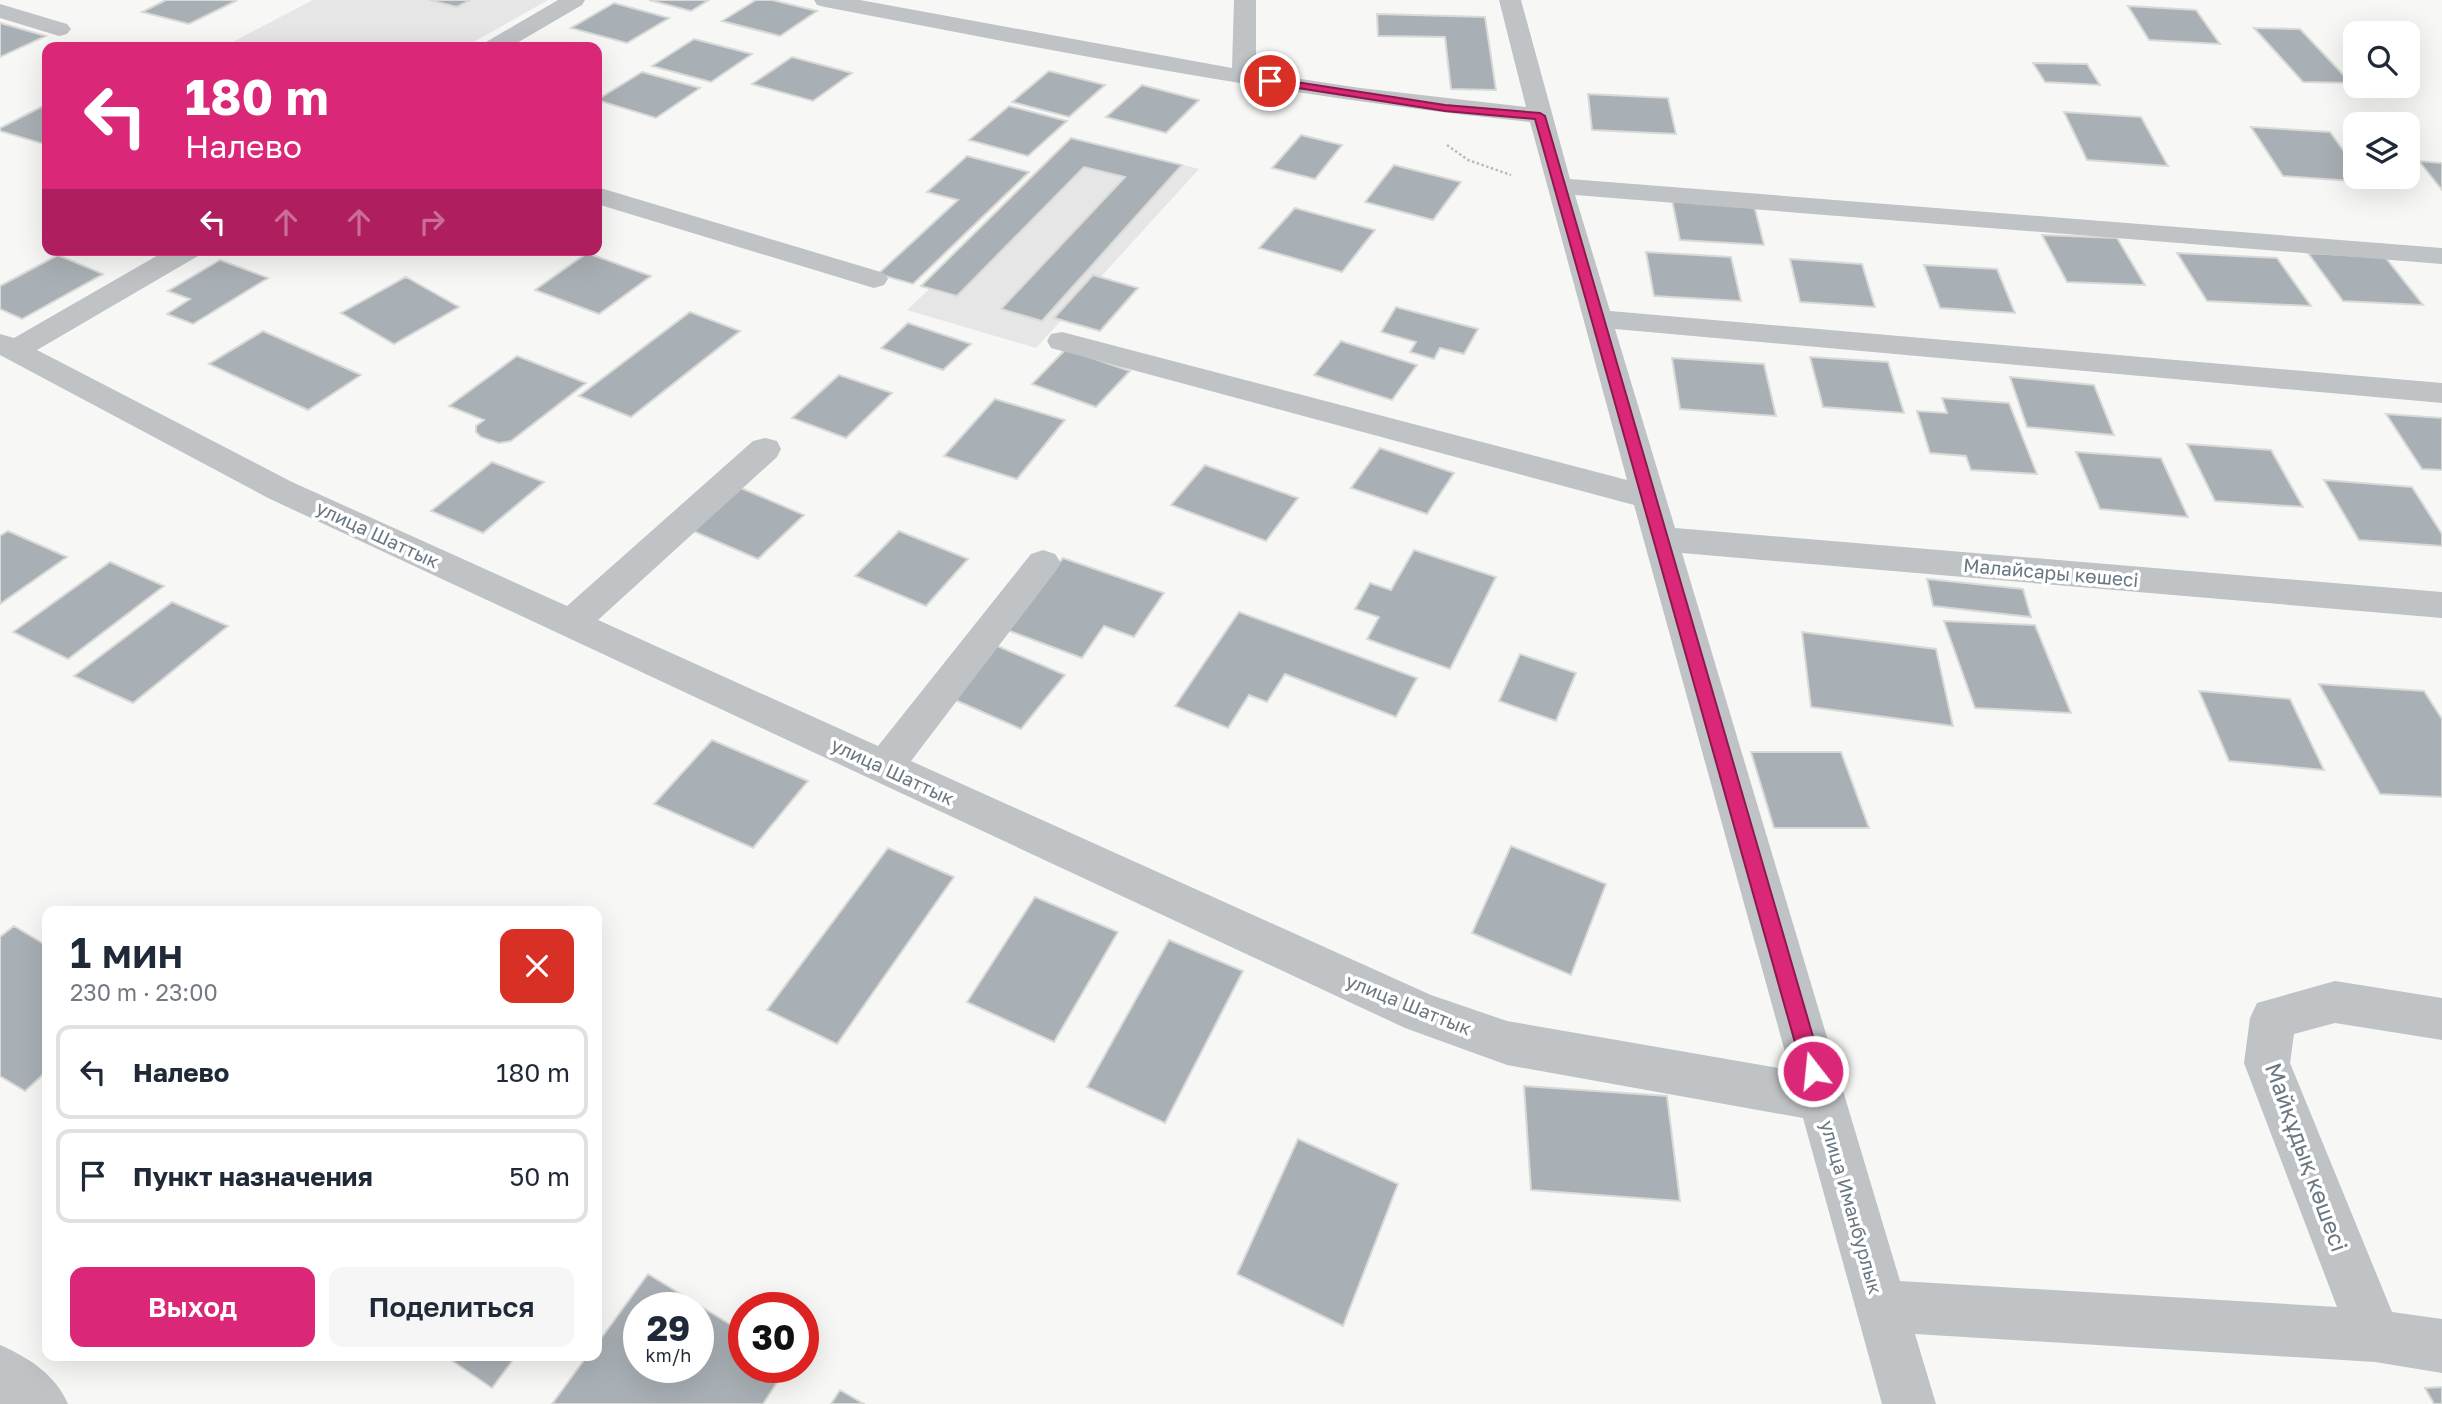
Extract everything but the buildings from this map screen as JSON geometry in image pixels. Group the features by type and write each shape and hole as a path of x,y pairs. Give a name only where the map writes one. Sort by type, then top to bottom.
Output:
{"street":[{"path":"503,42 574,0"},
{"path":"825,0 946,11 1244,77 1445,108 1540,116"},
{"path":"1244,77 1245,0"},
{"name":"улица Иманбурлык","path":"1510,0 1559,186 1909,1404"},
{"path":"0,11 59,29"},
{"path":"1559,186 2442,256"},
{"path":"602,197 874,279"},
{"path":"8,347 177,256"},
{"path":"1598,319 2442,393"},
{"path":"1062,341 1648,497"},
{"name":"улица Шаттык","path":"8,347 280,490 1420,1013 1507,1043 1821,1098"},
{"path":"571,623 765,449"},
{"name":"Малайсары көшесі","path":"1660,539 2442,605"},
{"path":"884,766 1043,562"},
{"name":"Майқұдық көшесі","path":"2375,1336 2267,1063 2273,1017 2335,1002 2442,1019"},
{"path":"1881,1306 2375,1336 2442,1346"},
{"path":"0,1372 41,1404"}],"path":[{"path":"1445,108 1437,119 1439,135 1452,150 1476,163 1516,177 1559,186"}],"shaded area":[{"path":"313,0 548,0 474,42 233,42"},
{"path":"1086,141 1199,169 1036,348 907,310"}],"route":[{"path":"1270,81 1445,108 1540,116 1813,1071"}]}
